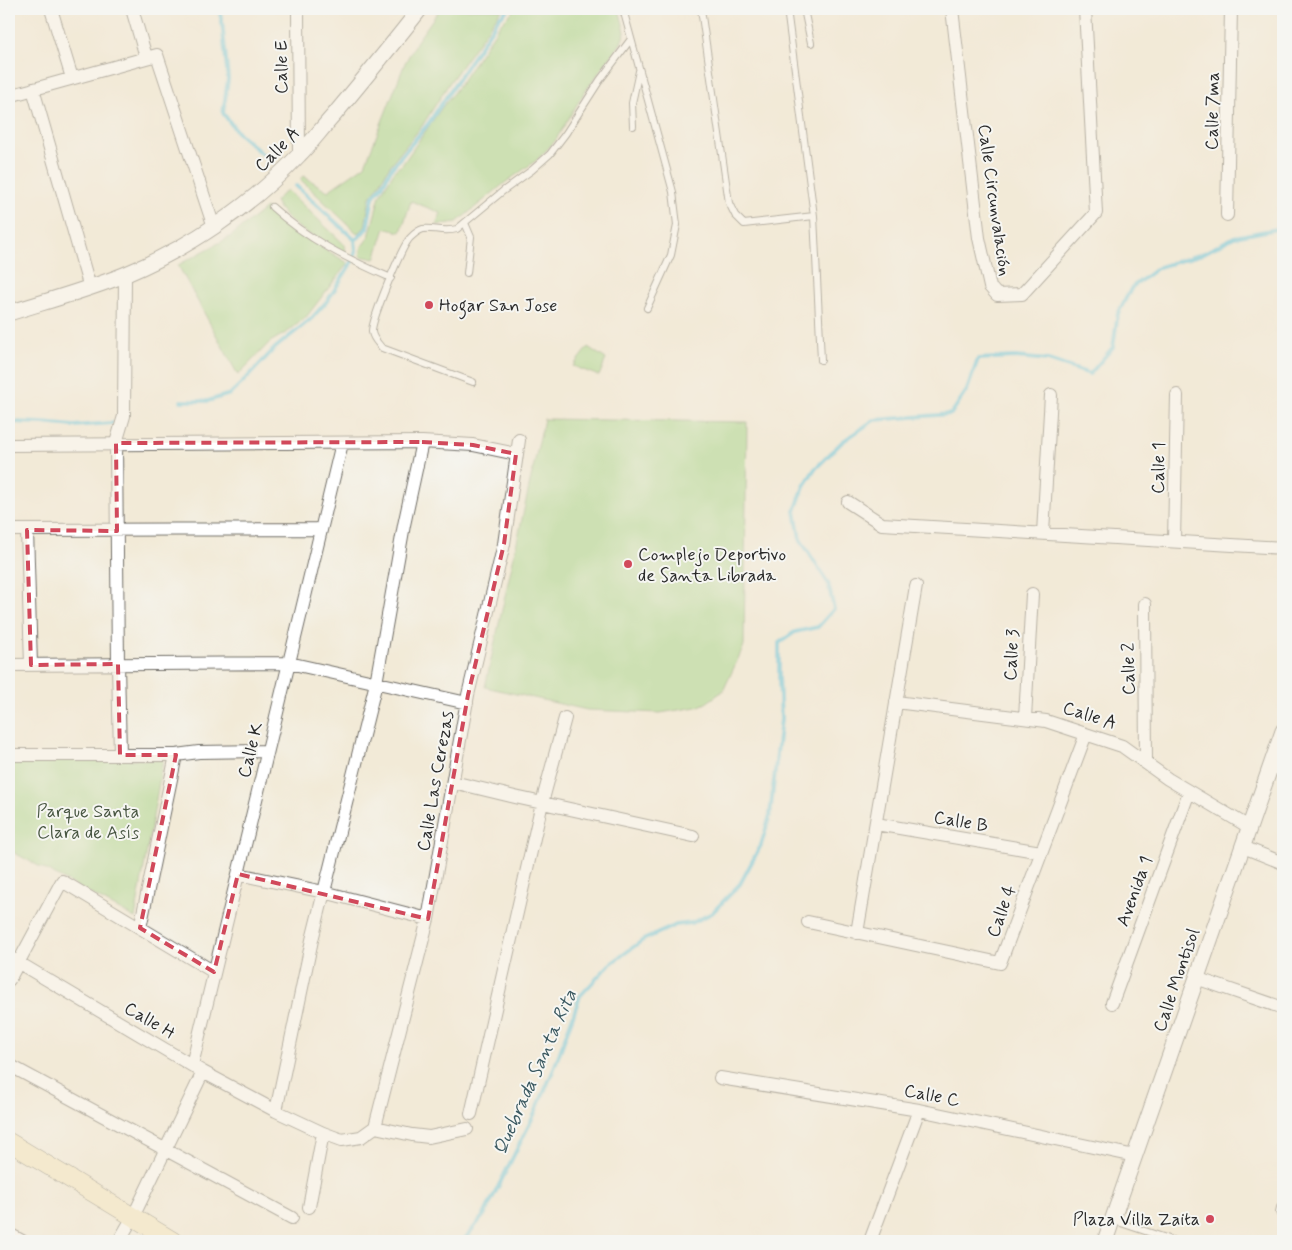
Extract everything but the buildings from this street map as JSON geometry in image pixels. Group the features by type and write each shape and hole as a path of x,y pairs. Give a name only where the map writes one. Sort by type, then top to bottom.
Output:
{"main road":[{"path":"9,1142 173,1241"}],"street":[{"path":"51,9 72,78"},
{"path":"132,9 146,57"},
{"name":"Calle E","path":"298,9 299,156"},
{"name":"Calle A","path":"9,313 90,288 125,274 168,254 214,227 256,195 299,156 420,9"},
{"name":"Calle Circunvalación","path":"952,9 979,238 990,287 997,295 1022,294 1096,213 1085,9"},
{"name":"Calle 7ma","path":"1227,215 1231,9"},
{"path":"9,96 157,54 214,227"},
{"path":"33,89 90,288"},
{"path":"120,754 116,443 124,416 125,274"},
{"path":"1042,534 1051,395"},
{"name":"Calle 1","path":"1174,541 1177,395"},
{"name":"Calle Las Cerezas","path":"376,1127 428,919 467,703 504,544 519,440"},
{"name":"Calle K","path":"192,1065 342,442"},
{"path":"9,445 422,442 473,445 516,454"},
{"path":"276,1111 312,940 376,683 404,525 422,442"},
{"path":"848,502 882,524 1283,548"},
{"path":"9,530 321,529"},
{"path":"27,530 31,665"},
{"path":"857,933 916,586"},
{"name":"Calle 3","path":"1025,718 1032,594"},
{"name":"Calle 2","path":"1145,604 1146,763"},
{"path":"9,665 289,663 467,703"},
{"name":"Calle A","path":"896,702 1046,721 1122,746 1189,792 1249,826"},
{"path":"471,1114 542,803 564,718"},
{"name":"Calle Montisol","path":"1105,1241 1283,731"},
{"name":"Calle 4","path":"808,922 1000,963 1086,734"},
{"path":"9,755 176,755 199,752 267,750"},
{"path":"140,928 176,755"},
{"path":"454,782 694,836"},
{"name":"Avenida 1","path":"1112,1003 1189,792"},
{"name":"Calle B","path":"876,824 1041,852"},
{"path":"1243,847 1283,863"},
{"path":"238,874 324,892 428,919"},
{"path":"9,980 14,960 62,881 214,972"},
{"name":"Calle H","path":"14,960 203,1072 276,1111 323,1133 342,1140 361,1137 376,1127"},
{"path":"1196,978 1283,1008"},
{"path":"9,1065 292,1218"},
{"path":"119,1241 133,1217 203,1072"},
{"name":"Calle C","path":"720,1078 920,1110 1135,1156"},
{"path":"870,1241 920,1110"},
{"path":"376,1127 412,1136 429,1137 467,1129"},
{"path":"309,1207 323,1133"},
{"path":"9,1234 22,1241"}],"lane":[{"path":"623,9 673,192 677,225 671,255 647,308"},
{"path":"701,9 730,203 735,215 744,224 814,216"},
{"path":"787,9 814,216 821,360"},
{"path":"804,9 811,43"},
{"path":"473,382 382,348 375,340 372,331 374,318 391,278 409,239 423,229 449,231 457,228 550,154 566,133 600,80 631,39"},
{"path":"633,126 632,104 639,70"},
{"path":"272,207 307,236 361,265 391,278"},
{"path":"466,222 471,237 467,273"},
{"path":"1112,1220 1175,1241"}],"highlighted area":[{"path":"422,442 473,445 516,454 504,544 468,695 428,919 238,874 214,972 140,928 176,755 120,755 118,664 31,665 27,530 117,531 116,443"}],"green space":[{"path":"440,9 502,9 450,82 422,126 389,167 370,197 365,227 358,234 300,179 303,176 328,191 365,165 405,63 417,41"},
{"path":"515,9 619,9 625,32 621,43 584,93 555,141 537,160 506,182 457,222 436,225 441,213 411,201 401,232 385,228 375,259 360,256 362,246 369,237 380,195 396,169 402,165 461,83 501,23"},
{"path":"287,190 345,245 346,254 296,226 288,218 275,201"},
{"path":"266,208 308,239 348,263 307,316 289,331 270,342 238,375 178,265 230,237"},
{"path":"588,347 606,359 599,376 573,366"},
{"name":"Complejo Deportivo de Santa Librada","path":"544,419 747,422 744,646 723,691 706,703 697,707 660,713 587,710 485,687"},
{"name":"Parque Santa Clara de Asís","path":"9,757 163,760 135,918 9,850"}],"waterway":[{"path":"219,9 228,79 223,113 237,132 267,158"},
{"path":"355,240 367,228 373,197 382,186 391,169 428,124 499,18 508,9"},
{"path":"181,401 208,401 230,394 275,348 311,319 328,300 352,262 356,251 355,240 296,186"},
{"name":"Quebrada Santa Rita","path":"463,1241 484,1215 534,1115 553,1071 580,996 609,965 643,940 676,925 692,923 712,913 740,884 761,845 770,815 781,719 779,643 795,632 818,627 834,609 828,583 800,539 795,511 804,486 814,470 842,442 874,420 951,414 967,390 978,359 1015,357 1048,360 1090,374 1113,347 1118,313 1132,287 1159,267 1202,254 1234,237 1277,229 1283,222"},
{"path":"9,422 74,426 112,423"}],"place":[{"name":"Hogar San Jose","path":"429,305"},
{"name":"Complejo Deportivo de Santa Librada","path":"628,564"},
{"name":"Plaza Villa Zaita","path":"1210,1219"}]}
